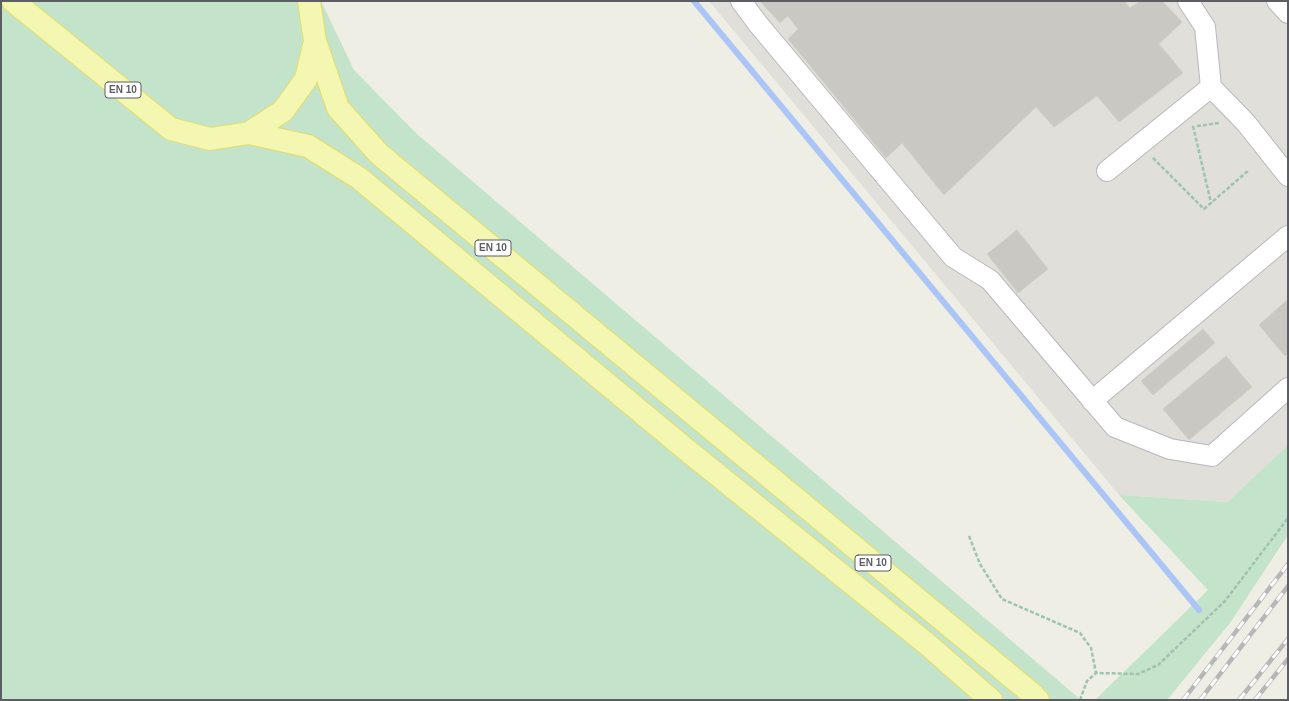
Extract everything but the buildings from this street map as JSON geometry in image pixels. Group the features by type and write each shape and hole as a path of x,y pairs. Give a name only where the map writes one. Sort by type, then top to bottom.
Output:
{"main road":[{"name":"EN 10","path":"13,1 171,130 210,139 249,133 308,146 359,178 688,451 927,644 991,700"},
{"name":"EN 10","path":"309,1 315,41 338,108 379,154 1038,700"},
{"name":"EN 10","path":"249,133 283,111 287,106 306,79 315,41"}],"lane":[{"path":"741,1 758,24 953,257 990,280 1115,427 1170,449 1212,456 1288,388"},
{"path":"1188,1 1205,27 1212,87 1246,124 1288,176"},
{"path":"1277,1 1288,13"},
{"path":"1107,171 1212,87"},
{"path":"1092,401 1288,236"}],"path":[{"path":"1192,119 1211,203"},
{"path":"1186,128 1220,123"},
{"path":"1150,155 1204,209 1249,170"},
{"path":"1080,700 1087,681 1096,674 1138,674 1158,665 1225,600 1288,518"},
{"path":"969,536 980,564 1002,599 1080,633 1091,648 1096,674"}],"shaded area":[{"path":"709,1 1288,1 1288,445 1229,502 1119,495"}],"green space":[{"path":"1,1 321,1 354,70 417,134 1081,700 1,700"},
{"path":"1288,445 1288,535 1230,623 1167,700 1095,700 1208,590 1119,495 1228,502"}],"waterway":[{"path":"694,1 1199,610"}],"railway":[{"path":"1183,700 1288,564"},
{"path":"1200,700 1288,586"},
{"path":"1239,700 1288,639"},
{"path":"1255,700 1288,659"}]}
